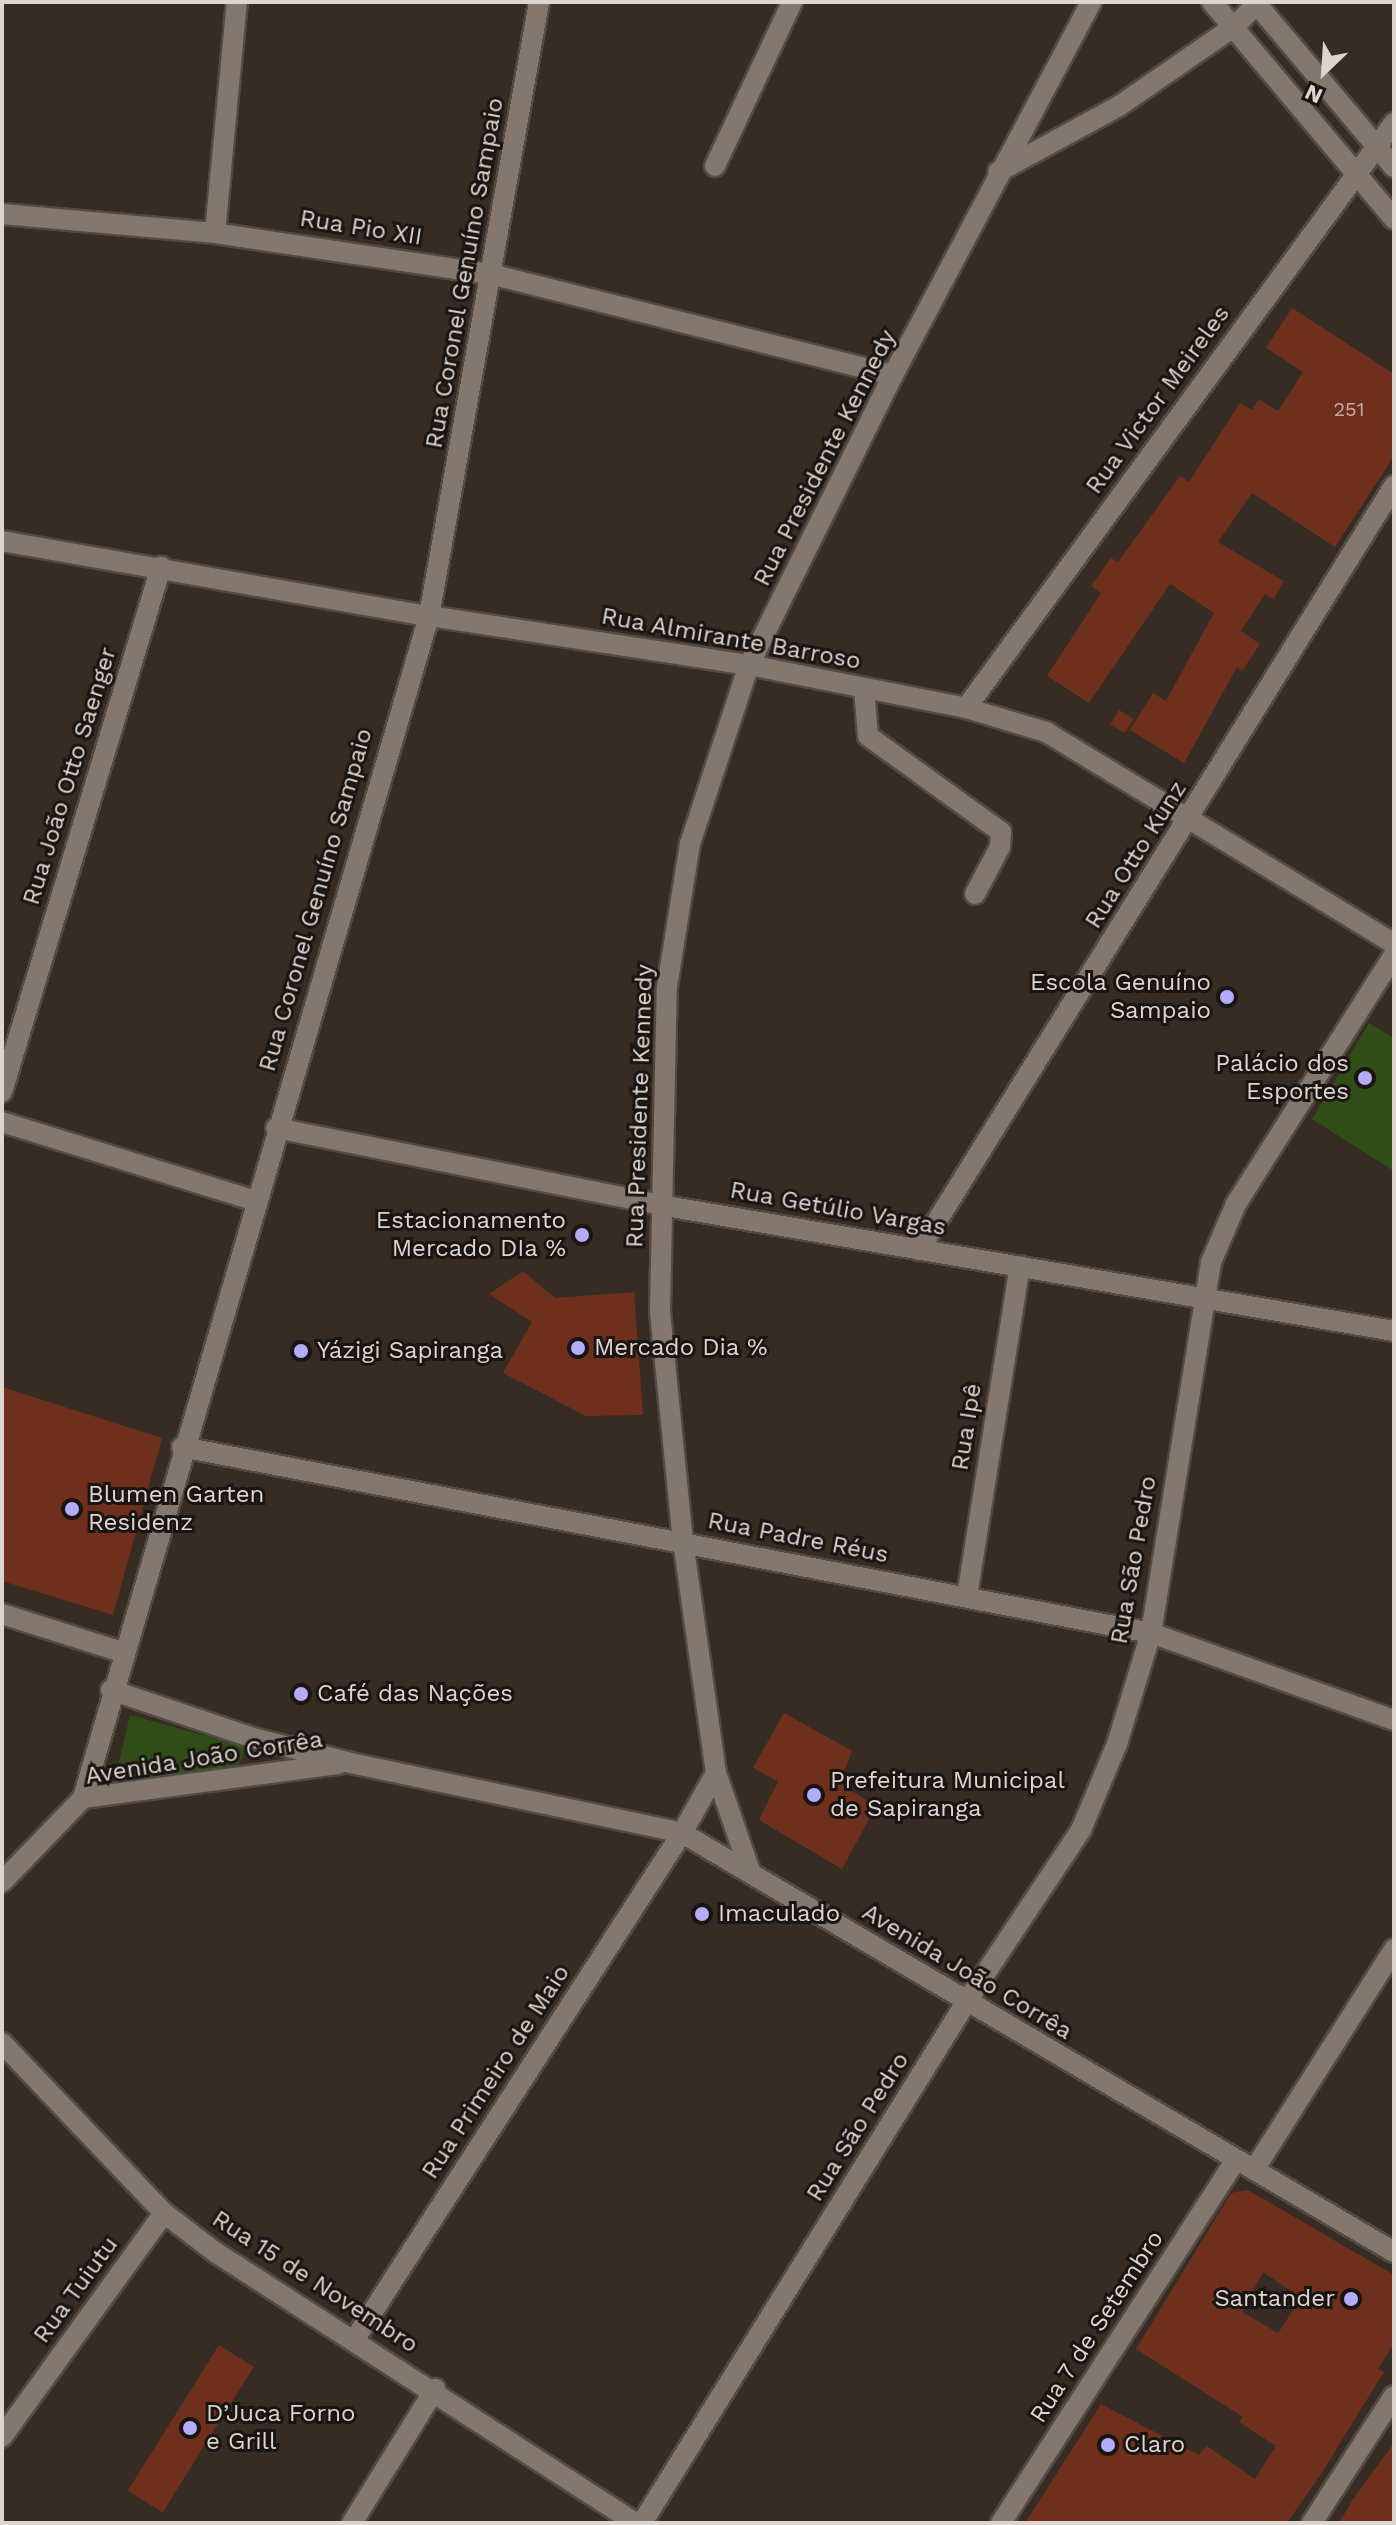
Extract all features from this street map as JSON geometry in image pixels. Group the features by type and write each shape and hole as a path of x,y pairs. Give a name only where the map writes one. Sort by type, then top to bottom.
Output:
{"street":[{"path":"215,233 237,2"},
{"name":"Rua Coronel Genuíno Sampaio","path":"83,1798 182,1447 429,616 539,2"},
{"path":"715,166 792,2"},
{"name":"Rua Presidente Kennedy","path":"750,1871 716,1773 683,1542 660,1311 667,987 687,858 749,665 893,375 943,288 998,172 1091,2"},
{"path":"1212,2 1394,219"},
{"path":"998,172 1119,106 1235,26 1256,3 1394,167"},
{"name":"Rua Victor Meireles","path":"966,708 1356,170 1394,123"},
{"name":"Rua Pio XII","path":"2,214 215,233 490,274 893,375"},
{"name":"Rua Otto Kunz","path":"919,1250 1394,486"},
{"name":"Rua Almirante Barroso","path":"2,541 429,616 749,665 966,708 1046,732 1394,944"},
{"name":"Rua João Otto Saenger","path":"2,1092 161,567"},
{"path":"864,688 868,736 1001,832 1000,847 975,894"},
{"name":"Rua São Pedro","path":"642,2523 965,2004 1081,1830 1117,1744 1151,1633 1211,1262 1236,1204 1394,955"},
{"path":"2,1122 255,1201"},
{"name":"Rua Getúlio Vargas","path":"276,1128 660,1205 1394,1331"},
{"name":"Rua Ipê","path":"967,1596 1020,1266"},
{"name":"Rua Padre Réus","path":"182,1447 1151,1633 1394,1720"},
{"path":"2,1614 122,1652"},
{"name":"Avenida João Corrêa","path":"111,1690 257,1739 351,1763 682,1833 750,1871 965,2004 1394,2252"},
{"path":"253,1774 263,1750 257,1739"},
{"name":"Avenida João Corrêa","path":"2,1882 83,1798 351,1763"},
{"path":"682,1833 716,1773"},
{"name":"Rua Primeiro de Maio","path":"355,2339 682,1833"},
{"name":"Rua 7 de Setembro","path":"1001,2523 1394,1949"},
{"name":"Rua 15 de Novembro","path":"2,2043 164,2213 215,2252 435,2389 635,2523"},
{"name":"Rua Tuiutu","path":"2,2437 164,2213"},
{"path":"352,2523 435,2389"},
{"path":"1312,2523 1394,2396"}],"green space":[{"name":"Palácio dos Esportes","path":"1369,1023 1394,1038 1394,1171 1312,1119"},
{"path":"130,1715 246,1747 239,1765 114,1783"}],"building":[{"path":"1292,308 1394,374 1394,456 1335,547 1252,493 1218,542 1284,581 1274,599 1265,594 1241,631 1260,644 1242,671 1237,667 1184,763 1130,730 1153,693 1166,701 1214,613 1170,584 1089,703 1047,676 1101,593 1091,586 1111,558 1118,562 1180,476 1189,482 1240,403 1252,410 1259,399 1278,411 1303,372 1266,348"},
{"path":"1119,710 1134,719 1125,733 1110,725"},
{"name":"Mercado Dia %","path":"523,1271 555,1298 634,1292 643,1415 586,1416 503,1373 532,1322 489,1294"},
{"name":"Blumen Garten Residenz","path":"2,1387 162,1438 113,1615 2,1581"},
{"name":"Prefeitura Municipal de Sapiranga","path":"784,1713 852,1751 839,1783 876,1806 842,1869 759,1820 778,1781 753,1768"},
{"path":"1248,2190 1394,2275 1394,2343 1378,2369 1384,2372 1321,2474 1287,2523 1025,2523 1101,2404 1199,2455 1207,2446 1255,2479 1276,2446 1239,2422 1243,2417 1136,2349 1231,2193","holes":["1263,2272 1301,2298 1278,2333 1242,2312"]},
{"name":"D’Juca Forno e Grill","path":"219,2345 254,2367 163,2513 128,2491"},
{"path":"1394,2443 1394,2523 1339,2523 1353,2499"}],"place":[{"name":"Escola Genuíno Sampaio","path":"1227,997"},
{"name":"Palácio dos Esportes","path":"1365,1078"},
{"name":"Estacionamento Mercado DIa %","path":"582,1235"},
{"name":"Mercado Dia %","path":"578,1348"},
{"name":"Yázigi Sapiranga","path":"301,1351"},
{"name":"Blumen Garten Residenz","path":"72,1509"},
{"name":"Café das Nações","path":"301,1694"},
{"name":"Prefeitura Municipal de Sapiranga","path":"814,1795"},
{"name":"Imaculado","path":"702,1914"},
{"name":"Santander","path":"1351,2299"},
{"name":"D’Juca Forno e Grill","path":"190,2428"},
{"name":"Claro","path":"1108,2445"}]}
